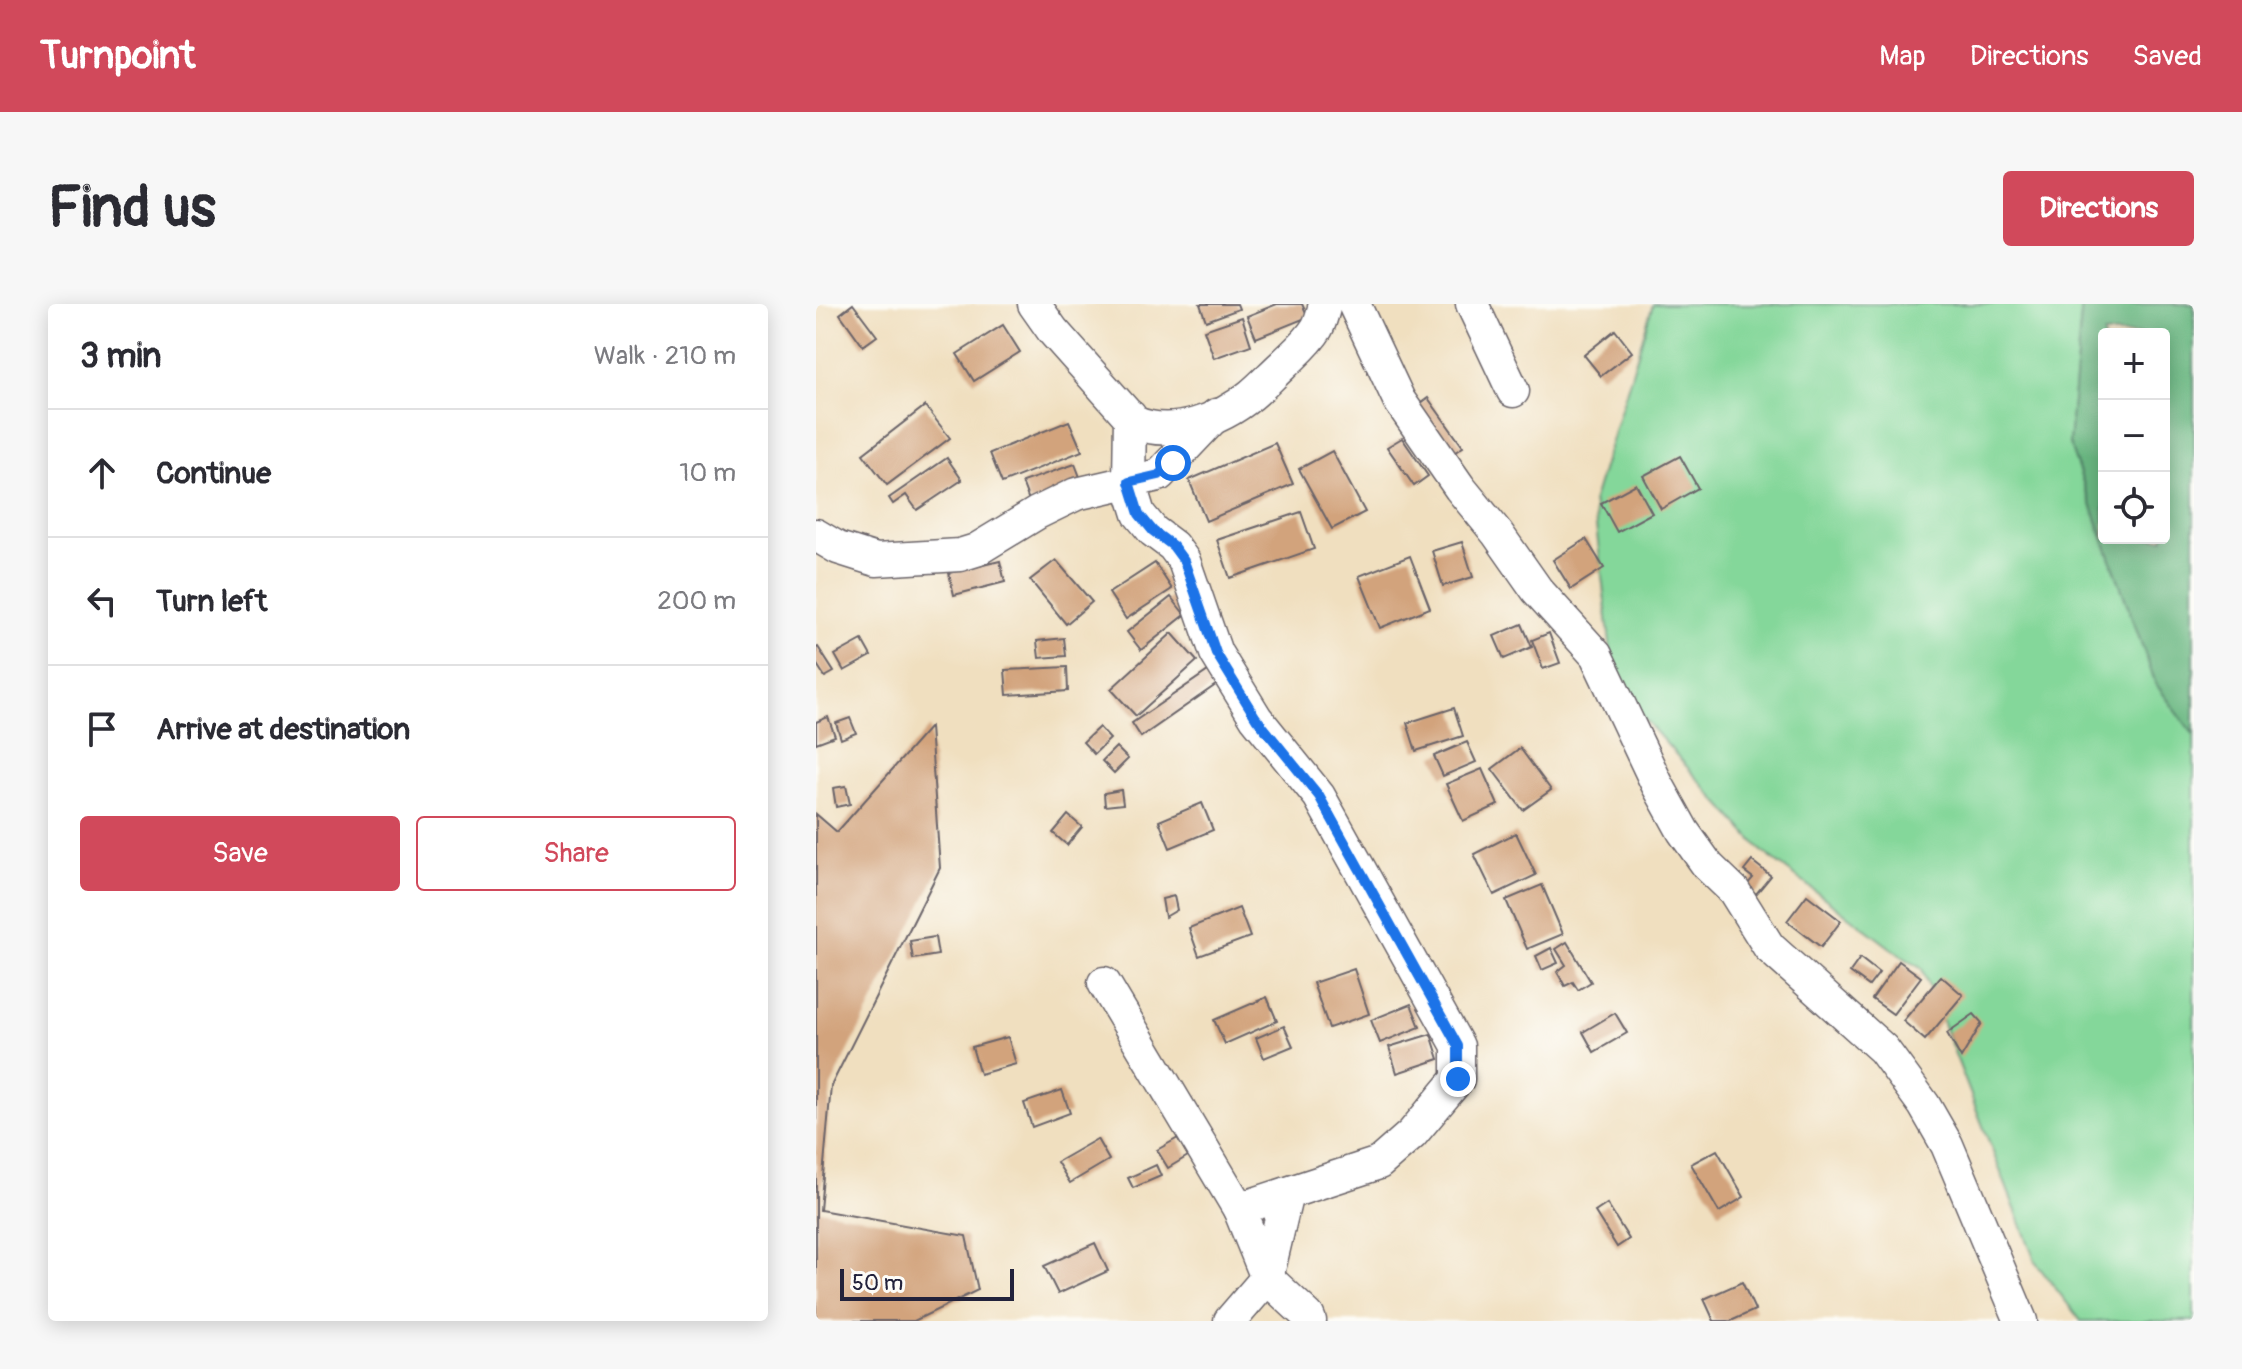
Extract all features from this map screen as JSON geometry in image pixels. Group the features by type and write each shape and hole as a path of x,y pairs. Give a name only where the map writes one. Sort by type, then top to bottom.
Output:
{"street":[{"path":"1034,304 1053,331 1134,422 1148,428 1162,429 1188,427 1250,397 1306,343 1319,325 1325,304"},
{"path":"1354,304 1399,400 1451,476 1537,590 1596,655 1657,784 1683,831 1708,866 1734,891 1769,947 1883,1049 1924,1105 1947,1145 2021,1321"},
{"path":"1472,304 1513,391"},
{"path":"816,535 838,548 876,560 960,555 976,550 1037,513 1076,494 1159,475 1216,415"},
{"path":"1130,416 1129,482 1139,514 1153,531 1173,546 1184,561 1216,653 1256,718 1319,796 1458,1046 1458,1079 1412,1134 1379,1163 1239,1209"},
{"path":"1104,983 1239,1209 1267,1278 1310,1321"},
{"path":"1230,1321 1267,1278 1287,1193"}],"green space":[{"path":"1653,304 2082,304 2069,443 2098,523 2098,544 2105,544 2156,684 2194,735 2194,1321 2081,1321 2036,1263 1922,969 1762,851 1615,686 1593,500"},
{"path":"2082,304 2194,304 2194,735 2156,684 2105,544 2170,544 2170,328 2098,328 2098,523 2069,443"}],"building":[{"path":"853,304 877,336 863,346 840,314"},
{"path":"1200,304 1237,304 1239,309 1206,321"},
{"path":"1277,304 1302,304 1308,317 1256,338 1247,316"},
{"path":"1242,317 1251,345 1214,358 1204,330"},
{"path":"1003,325 1020,352 974,381 957,354"},
{"path":"1615,330 1632,352 1601,376 1584,355"},
{"path":"1428,398 1463,447 1452,454 1417,406"},
{"path":"925,406 950,438 887,485 863,454"},
{"path":"1069,421 1082,451 1002,483 990,453"},
{"path":"1402,438 1428,476 1414,486 1387,447"},
{"path":"1275,443 1293,484 1206,521 1189,480"},
{"path":"1332,451 1365,512 1332,529 1299,469"},
{"path":"1680,456 1698,488 1661,509 1643,476"},
{"path":"947,458 962,480 917,510 906,495 893,504 889,498"},
{"path":"1075,464 1083,485 1030,503 1022,482"},
{"path":"1636,484 1652,513 1617,532 1601,503"},
{"path":"1301,512 1314,549 1230,578 1217,540"},
{"path":"1586,539 1604,568 1571,589 1553,560"},
{"path":"1462,542 1473,577 1443,586 1432,551"},
{"path":"1410,556 1430,608 1380,628 1359,576"},
{"path":"1056,560 1092,602 1066,624 1030,580"},
{"path":"1000,561 1005,582 954,595 949,573"},
{"path":"1155,563 1172,589 1126,619 1109,593"},
{"path":"1171,597 1185,615 1141,650 1127,632"},
{"path":"1522,624 1532,647 1504,659 1494,636"},
{"path":"1172,633 1197,661 1136,716 1111,689"},
{"path":"1549,633 1560,663 1543,669 1532,640"},
{"path":"1064,638 1066,656 1039,658 1037,641"},
{"path":"862,640 871,656 844,671 835,655"},
{"path":"818,647 834,672 825,677 816,663"},
{"path":"1067,667 1068,691 1007,695 1005,670"},
{"path":"1211,669 1220,682 1141,737 1132,723"},
{"path":"1454,708 1463,736 1416,751 1407,723"},
{"path":"828,717 835,736 816,743 816,722"},
{"path":"850,718 856,733 841,739 836,723"},
{"path":"930,727 940,868 831,1086 820,1210 966,1236 978,1290 914,1321 816,1321 816,814 837,832"},
{"path":"1099,727 1110,739 1094,754 1083,742"},
{"path":"1467,742 1476,762 1443,776 1434,756"},
{"path":"1116,747 1128,759 1114,773 1102,761"},
{"path":"1520,748 1551,790 1523,810 1492,769"},
{"path":"1482,769 1498,805 1463,821 1446,784"},
{"path":"846,786 850,804 836,807 833,788"},
{"path":"1121,790 1123,804 1105,806 1104,793"},
{"path":"1202,803 1213,830 1170,848 1159,821"},
{"path":"1068,815 1082,827 1067,845 1053,833"},
{"path":"1516,833 1536,875 1494,895 1474,854"},
{"path":"1752,861 1771,876 1756,894 1746,886 1753,878 1744,871"},
{"path":"1542,885 1563,934 1527,949 1506,900"},
{"path":"1807,895 1841,921 1821,947 1787,921"},
{"path":"1174,896 1177,910 1165,917 1162,899"},
{"path":"1239,908 1250,937 1199,956 1189,928"},
{"path":"935,937 938,955 913,959 910,941"},
{"path":"1567,942 1591,982 1578,990 1573,982 1565,986 1557,972 1566,965 1556,949"},
{"path":"1551,948 1558,963 1542,970 1536,956"},
{"path":"1860,958 1879,973 1869,986 1850,972"},
{"path":"1899,961 1921,977 1893,1014 1872,999"},
{"path":"1354,969 1369,1014 1329,1028 1313,983"},
{"path":"1941,976 1963,995 1925,1040 1903,1021"},
{"path":"1267,997 1277,1021 1225,1044 1214,1020"},
{"path":"1411,1004 1420,1027 1380,1043 1371,1020"},
{"path":"1615,1013 1627,1033 1594,1052 1583,1032"},
{"path":"1974,1014 1982,1023 1961,1058 1947,1033"},
{"path":"1284,1026 1293,1046 1264,1058 1256,1038"},
{"path":"1431,1034 1439,1059 1397,1073 1389,1047"},
{"path":"1008,1037 1016,1064 980,1074 972,1047"},
{"path":"1062,1090 1070,1113 1032,1127 1024,1103"},
{"path":"1178,1138 1188,1156 1168,1168 1157,1150"},
{"path":"1097,1139 1109,1160 1070,1183 1057,1162"},
{"path":"1717,1150 1744,1197 1719,1212 1691,1164"},
{"path":"1156,1165 1161,1176 1133,1188 1128,1178"},
{"path":"1607,1204 1629,1239 1617,1247 1595,1212"},
{"path":"1095,1243 1108,1271 1058,1294 1044,1266"},
{"path":"1742,1282 1755,1310 1731,1321 1714,1321 1704,1299"}],"route":[{"path":"1173,463 1159,475 1129,482 1139,514 1153,531 1173,546 1184,561 1216,653 1256,718 1319,796 1458,1046 1458,1079"}]}
